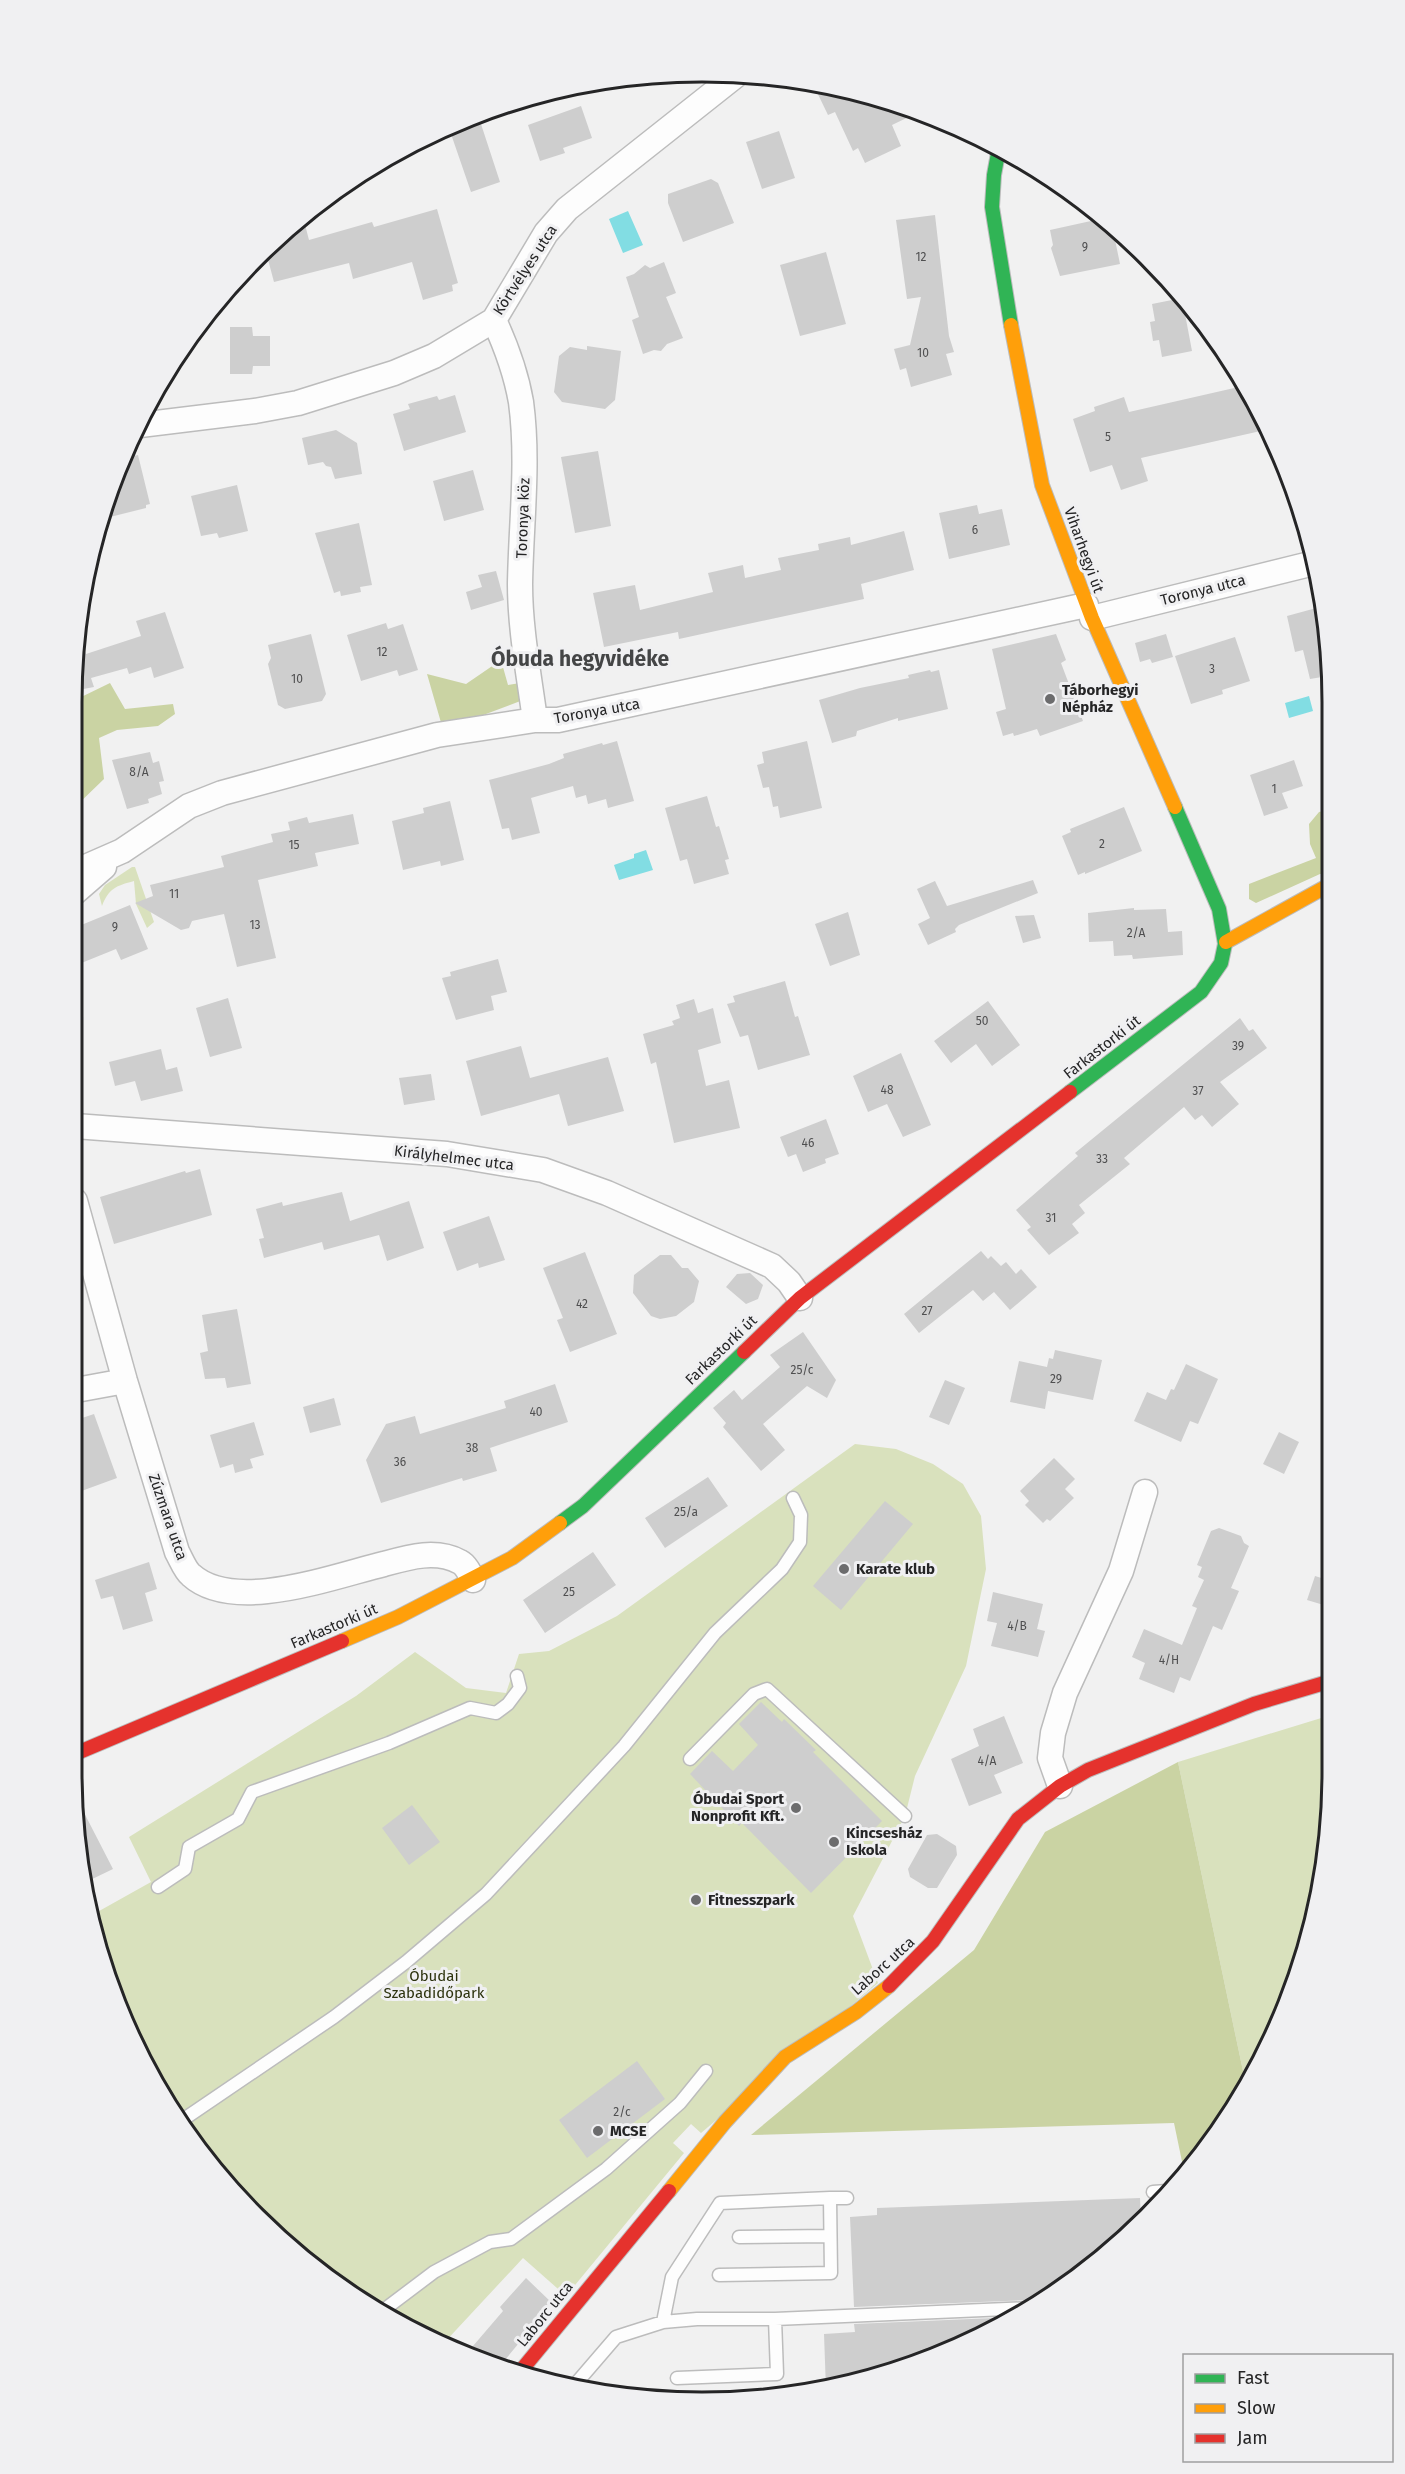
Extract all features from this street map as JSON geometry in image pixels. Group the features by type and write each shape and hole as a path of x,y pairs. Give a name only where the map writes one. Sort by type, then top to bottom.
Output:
{"street":[{"name":"Körtvélyes utca","path":"148,424 255,411 298,403 420,363 494,320 546,233 567,209 726,83"},
{"name":"Viharhegyi út","path":"997,158 992,207 1005,294 1042,484 1089,611 1220,909 1225,926 1226,942"},
{"name":"Toronya köz","path":"494,320 515,376 525,444 520,585 523,630 535,720"},
{"name":"Toronya utca","path":"82,886 122,851 189,806 222,793 437,735 535,720 558,720 1307,565"},
{"name":"Toronya utca","path":"82,868 122,851"},
{"path":"1226,942 1258,922 1322,889"},
{"name":"Farkastorki út","path":"82,1751 398,1617 512,1558 583,1506 800,1298 1201,992 1218,973 1224,958 1226,942"},
{"name":"Királyhelmec utca","path":"82,1127 447,1154 543,1170 608,1193 772,1266 789,1282 800,1298"},
{"name":"Zúzmara utca","path":"82,1226 125,1381 177,1552 190,1575 205,1584 227,1591 274,1592 413,1556 440,1555 462,1563 473,1580"},
{"path":"82,1389 125,1381"},
{"path":"1060,1786 1050,1758 1053,1733 1065,1693 1121,1571 1145,1492"},
{"name":"Laborc utca","path":"525,2365 747,2097 785,2057 856,2012 886,1989 917,1959 933,1941 1018,1819 1060,1786 1088,1770 1254,1704 1322,1684"}],"lane":[{"path":"187,2117 343,2010 406,1962 500,1880 624,1746 715,1634 782,1569 800,1542 801,1515 793,1498"},
{"path":"158,1887 185,1869 189,1847 238,1819 252,1792 389,1743 470,1708 496,1713 508,1704 520,1688 517,1676"},
{"path":"690,1759 754,1694 767,1689 905,1816"},
{"path":"389,2306 434,2272 490,2242 511,2239 606,2169 680,2103 706,2071"},
{"path":"1153,2192 1158,2192"},
{"path":"719,2275 831,2272 830,2198"},
{"path":"663,2322 672,2277 720,2203 847,2198"},
{"path":"739,2237 830,2236"},
{"path":"580,2379 616,2337 663,2322 1010,2309"},
{"path":"677,2378 777,2374 775,2319"}],"green space":[{"path":"501,660 508,685 520,683 523,700 470,720 442,726 427,674 466,684"},
{"path":"110,683 125,709 173,704 175,714 158,726 117,730 99,738 104,779 82,800 82,702 82,696"},
{"path":"1322,811 1322,874 1256,903 1249,899 1249,884 1316,858 1310,844 1309,824"},
{"path":"135,867 154,922 147,928 136,904 134,881 114,889 107,895 102,906 99,894 105,885"},
{"name":"Óbudai Szabadidőpark","path":"855,1444 896,1449 933,1464 963,1484 981,1516 986,1569 966,1666 915,1776 905,1816 853,1916 878,1983 701,2133 691,2124 673,2143 684,2153 566,2296 523,2258 449,2337 392,2308 325,2263 294,2238 236,2180 187,2116 146,2046 115,1971 99,1911 151,1882 129,1837 356,1696 415,1652 466,1688 506,1693 519,1654 549,1651 617,1616"},
{"path":"1322,1718 1321,1812 1311,1892 1290,1971 1259,2046 1244,2074 1178,1762"},
{"path":"1178,1762 1244,2074 1218,2116 1182,2163 1174,2123 751,2135 974,1950 1045,1832"}],"water":[{"path":"628,211 643,245 623,253 609,219"},
{"path":"1309,696 1313,711 1289,718 1285,703"},
{"path":"646,850 653,870 619,880 614,865 634,858 634,854"}],"building":[{"path":"817,93 908,117 892,125 901,146 865,163 858,148 853,151 835,112 828,115"},
{"path":"581,106 592,138 563,148 565,153 540,161 528,125"},
{"path":"481,124 500,182 471,192 452,136"},
{"path":"779,131 795,178 762,189 746,142"},
{"path":"711,179 718,183 734,223 683,242 668,203 668,194"},
{"path":"437,209 458,283 452,285 453,291 423,300 412,262 353,279 349,263 274,282 268,260 306,227 309,240 372,222 374,227"},
{"path":"935,215 949,336 954,352 946,354 952,375 911,387 906,368 900,370 894,349 910,345 921,297 907,299 896,220"},
{"path":"1092,221 1115,240 1120,264 1060,276 1051,248 1053,245 1050,230"},
{"path":"826,252 846,324 800,336 780,265"},
{"path":"664,262 676,293 666,297 683,338 667,344 661,351 654,350 643,354 632,320 639,317 626,277 645,265 650,268"},
{"path":"1174,300 1185,314 1192,351 1162,357 1159,340 1153,341 1150,322 1155,321 1152,304"},
{"path":"230,327 252,327 253,336 270,336 270,366 253,366 252,374 230,374"},
{"path":"587,346 621,351 615,400 605,409 562,402 554,392 559,356 570,347 587,350"},
{"path":"1236,388 1260,431 1141,458 1148,481 1121,490 1112,465 1090,472 1073,419 1095,411 1094,407 1124,397 1129,412"},
{"path":"455,395 466,432 404,451 393,414 410,409 408,404 437,396 439,400"},
{"path":"336,430 357,443 362,474 335,479 331,467 326,466 323,462 308,465 302,438"},
{"path":"598,451 611,526 575,533 561,457"},
{"path":"138,455 150,504 146,505 146,508 111,517 115,503 134,456"},
{"path":"473,470 484,510 444,521 433,481"},
{"path":"237,485 248,531 219,538 217,533 201,536 191,496"},
{"path":"977,505 979,514 1002,509 1010,545 949,559 939,513"},
{"path":"359,523 372,585 360,587 361,592 341,596 340,591 334,593 315,533"},
{"path":"904,531 914,570 861,584 864,599 679,639 678,632 604,647 593,593 635,585 640,610 713,592 708,573 743,565 745,578 781,570 778,558 819,550 818,544 850,537 851,545"},
{"path":"496,571 504,600 471,610 466,592 482,587 478,575"},
{"path":"1315,608 1321,677 1310,679 1303,650 1295,652 1287,616"},
{"path":"165,612 184,668 154,678 151,667 129,674 127,668 91,678 94,687 83,689 85,650 86,654 141,636 136,621"},
{"path":"386,623 388,629 403,624 418,670 399,676 397,670 361,681 347,635"},
{"path":"311,634 326,694 322,701 285,709 278,705 268,664 271,658 268,645"},
{"name":"Táborhegyi Népház","path":"1056,634 1066,660 1061,663 1083,721 1040,736 1037,729 1014,736 1013,733 1003,736 996,712 1006,709 992,649"},
{"path":"1166,634 1173,657 1152,663 1150,659 1140,662 1135,643"},
{"path":"1235,637 1250,681 1222,690 1223,694 1191,704 1175,656"},
{"path":"930,670 931,672 939,670 948,709 898,721 898,718 857,731 856,736 832,743 819,700 860,688 909,678 908,675"},
{"path":"617,741 634,801 608,808 606,799 588,804 586,795 576,798 573,786 531,798 540,833 512,840 509,828 502,829 489,780 549,764 564,758 563,754"},
{"path":"807,741 822,808 780,818 778,806 773,807 769,787 763,788 757,765 764,763 762,752"},
{"path":"150,752 153,763 159,761 164,781 159,782 162,794 148,799 149,803 127,809 112,760"},
{"path":"1294,760 1303,786 1282,793 1288,808 1264,816 1250,775"},
{"path":"707,796 729,859 725,860 729,874 694,884 687,859 680,861 665,808"},
{"path":"450,801 464,860 441,866 440,861 403,870 392,821 424,813 423,808"},
{"path":"1124,807 1142,851 1078,875 1062,836 1071,832 1070,829"},
{"path":"353,814 359,844 315,853 318,866 258,880 276,958 237,967 224,914 192,921 189,928 181,930 135,903 153,896 150,885 224,867 221,856 273,842 271,834 290,830 288,822 307,817 309,823"},
{"path":"1033,880 1038,893 959,925 955,929 956,932 928,945 918,924 930,918 917,889 935,881 947,906"},
{"path":"130,905 148,949 121,960 116,949 82,963 82,925"},
{"path":"1134,908 1134,910 1166,909 1168,932 1182,931 1183,955 1133,959 1132,955 1114,956 1113,941 1089,942 1088,913"},
{"path":"848,912 860,955 830,966 815,924"},
{"path":"1034,915 1041,938 1023,943 1015,916"},
{"path":"498,959 507,992 491,996 494,1010 456,1020 442,978 451,976 450,972"},
{"path":"785,981 795,1017 798,1016 810,1055 758,1070 748,1035 740,1037 727,1004 735,1002 733,996"},
{"path":"228,998 242,1048 210,1057 196,1008"},
{"path":"694,999 698,1013 713,1008 721,1043 698,1050 706,1086 729,1080 740,1128 674,1143 656,1062 651,1064 643,1034 674,1025 672,1021 680,1018 676,1005"},
{"path":"988,1001 1020,1045 992,1066 976,1044 951,1063 934,1041"},
{"path":"1240,1018 1249,1031 1253,1029 1267,1048 1220,1082 1239,1104 1212,1127 1202,1115 1195,1120 1184,1107 1124,1158 1130,1164 1079,1205 1085,1213 1072,1224 1079,1233 1049,1255 1027,1230 1031,1227 1016,1210 1078,1156 1075,1153"},
{"path":"521,1046 530,1078 608,1057 624,1111 568,1126 559,1094 481,1116 466,1061"},
{"path":"161,1049 166,1070 177,1067 183,1091 141,1101 135,1081 115,1086 109,1062"},
{"path":"901,1053 931,1125 903,1137 887,1104 868,1112 853,1076"},
{"path":"431,1074 435,1100 404,1105 399,1078"},
{"path":"826,1119 839,1154 825,1159 826,1163 803,1172 796,1154 788,1157 780,1137"},
{"path":"200,1169 212,1215 114,1244 100,1197 185,1171 186,1173"},
{"path":"342,1192 350,1221 409,1201 424,1248 387,1261 379,1235 324,1250 322,1242 264,1258 259,1239 264,1238 256,1209 282,1202 283,1206"},
{"path":"489,1216 505,1260 479,1268 478,1263 457,1271 443,1232"},
{"path":"981,1251 988,1259 991,1256 1001,1266 1006,1262 1016,1274 1021,1269 1037,1287 1010,1310 994,1292 983,1301 973,1290 919,1333 904,1314"},
{"path":"585,1252 617,1334 570,1352 557,1320 563,1318 543,1268"},
{"path":"660,1255 671,1255 682,1268 688,1268 699,1281 694,1302 676,1316 660,1319 651,1316 633,1293 634,1275"},
{"path":"750,1273 763,1285 758,1299 746,1304 726,1287 737,1274"},
{"path":"237,1309 251,1384 227,1388 225,1378 205,1379 200,1353 208,1351 202,1315"},
{"path":"803,1332 836,1380 827,1398 807,1386 763,1424 785,1450 761,1471 723,1427 726,1423 713,1408 734,1390 742,1400 780,1367 770,1355"},
{"path":"1055,1350 1102,1360 1093,1400 1048,1391 1045,1409 1010,1402 1019,1361 1047,1367 1049,1358 1053,1359"},
{"path":"1186,1364 1218,1379 1198,1424 1190,1421 1181,1442 1134,1421 1147,1392 1166,1400 1171,1389 1174,1390"},
{"path":"945,1380 965,1388 949,1425 929,1417"},
{"path":"555,1384 568,1422 490,1448 497,1471 463,1481 462,1478 381,1503 366,1460 386,1424 415,1416 420,1434 506,1408 504,1401"},
{"path":"334,1398 341,1425 310,1433 303,1407"},
{"path":"94,1414 117,1478 82,1491 82,1418"},
{"path":"254,1422 264,1455 250,1459 253,1468 235,1473 233,1464 220,1468 210,1435"},
{"path":"1279,1432 1299,1442 1284,1474 1263,1464"},
{"path":"1054,1458 1075,1479 1065,1489 1074,1498 1050,1521 1047,1519 1043,1523 1025,1505 1029,1501 1020,1491"},
{"path":"708,1477 728,1506 665,1548 645,1518"},
{"path":"885,1501 913,1524 841,1610 813,1586"},
{"path":"1219,1528 1241,1536 1244,1543 1249,1546 1231,1588 1239,1591 1222,1630 1213,1626 1190,1681 1180,1677 1174,1693 1139,1679 1145,1663 1132,1657 1144,1629 1182,1645 1197,1608 1192,1606 1204,1580 1198,1577 1202,1567 1197,1565 1211,1531"},
{"path":"593,1552 616,1585 545,1633 523,1600"},
{"path":"149,1562 157,1589 145,1593 153,1621 123,1630 113,1596 101,1599 95,1580"},
{"path":"1315,1576 1322,1578 1322,1604 1307,1600"},
{"path":"993,1592 1043,1604 1037,1629 1045,1631 1038,1657 991,1646 997,1623 987,1621"},
{"name":"Óbudai Sport Nonprofit Kft.","path":"761,1702 782,1722 784,1719 816,1750 813,1752 882,1821 811,1893 742,1823 739,1826 690,1774 712,1751 733,1771 758,1745 739,1724"},
{"path":"1004,1716 1023,1763 994,1775 1002,1793 969,1806 951,1759 979,1746 973,1729"},
{"path":"412,1805 440,1842 409,1865 382,1828"},
{"path":"84,1813 113,1869 92,1879"},
{"path":"937,1834 956,1846 957,1855 937,1888 928,1888 910,1877 908,1869 927,1835"},
{"path":"637,2061 665,2099 587,2158 559,2120"},
{"path":"1140,2198 1140,2210 1080,2263 1025,2300 854,2307 850,2217 877,2215 877,2208"},
{"path":"526,2278 552,2303 505,2360 472,2347 503,2311 500,2307"},
{"path":"994,2318 977,2328 902,2359 826,2379 824,2334 855,2332 854,2324"}],"traffic: fast":[{"path":"997,158 992,207 1011,325"},
{"path":"1070,1092 1201,992 1221,963 1225,944 1219,909 1175,807"},
{"path":"560,1523 583,1506 744,1352"}],"traffic: slow":[{"path":"1011,325 1042,485 1092,618 1175,807"},
{"path":"1226,942 1322,889"},
{"path":"342,1641 398,1617 512,1558 560,1523"},
{"path":"669,2191 725,2122 785,2057 856,2012 889,1986"}],"traffic: jam":[{"path":"744,1352 800,1298 1070,1092"},
{"path":"82,1751 342,1641"},
{"path":"889,1986 933,1941 1018,1819 1060,1786 1088,1770 1254,1704 1322,1684"},
{"path":"525,2365 669,2191"}],"place":[{"name":"Táborhegyi Népház","path":"1050,699"},
{"name":"Karate klub","path":"844,1569"},
{"name":"Óbudai Sport Nonprofit Kft.","path":"796,1808"},
{"name":"Kincsesház Iskola","path":"834,1842"},
{"name":"Fitnesszpark","path":"696,1900"},
{"name":"MCSE","path":"598,2131"}],"district":[{"name":"Óbuda hegyvidéke","path":"580,659"}]}
